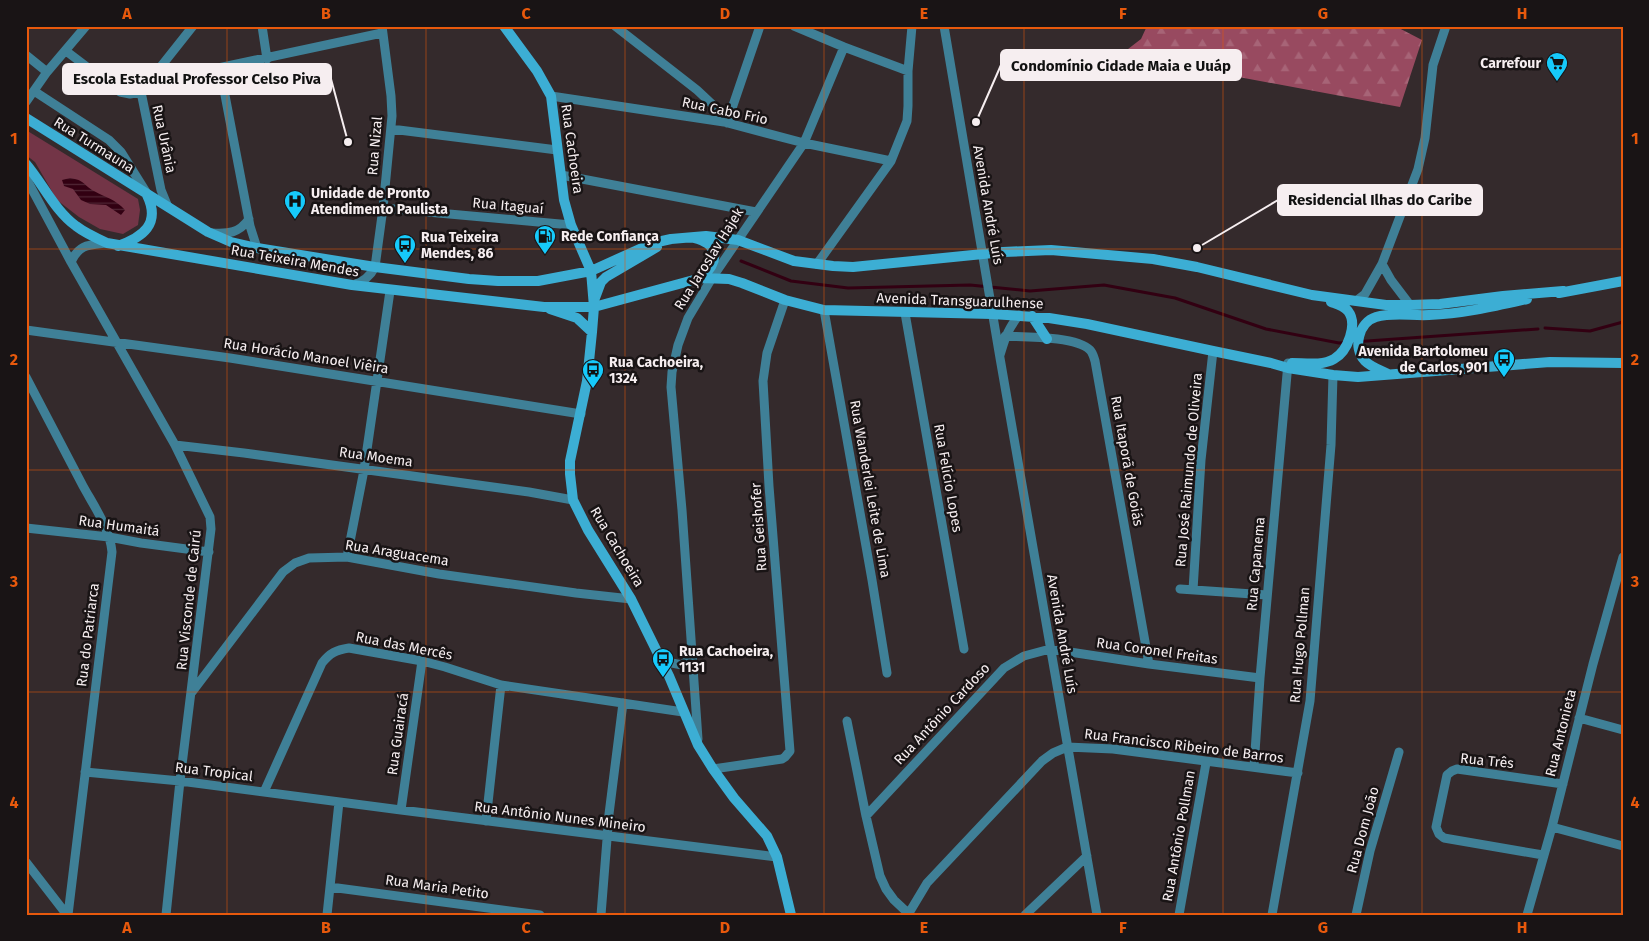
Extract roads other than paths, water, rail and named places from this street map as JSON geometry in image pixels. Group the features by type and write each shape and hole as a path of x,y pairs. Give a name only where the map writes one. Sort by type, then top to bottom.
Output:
{"main road":[{"name":"Rua Cachoeira","path":"504,26 537,71 551,96 564,200 571,225 591,271 594,307 587,381 570,461 573,500 588,530 631,598 662,661 698,745 734,798 766,836 777,857 791,915"},
{"name":"Rua Turmauna","path":"26,118 208,232 231,242 257,248"},
{"name":"Rua Teixeira Mendes","path":"26,164 60,211 75,226 112,245 390,291 544,307 594,307"},
{"path":"112,245 136,240 148,226 152,211 151,197"},
{"path":"591,271 636,250 670,239 706,236 738,240 794,261 853,267 1033,250 1153,259 1197,267 1312,295 1341,305 1350,314 1352,326 1346,347 1335,359 1324,363 1288,365"},
{"path":"691,237 711,246 719,266"},
{"path":"594,307 598,288 606,277 670,239"},
{"name":"Rua Teixeira Mendes","path":"257,248 375,268 469,280 538,281 591,271"},
{"path":"706,278 712,267 715,255"},
{"name":"Avenida Transguarulhense","path":"594,307 706,278 729,279 742,282 785,300 824,310 1032,316 1087,324 1288,365"},
{"path":"1389,374 1366,362 1358,348 1362,328 1375,317 1431,315 1464,311 1623,281"},
{"path":"1312,295 1410,306 1563,292"},
{"path":"544,307 577,318 592,332"},
{"path":"1032,316 1047,339"},
{"path":"1288,365 1332,375 1358,377 1550,362 1623,363"}],"street":[{"path":"26,102 47,72 86,26"},
{"path":"141,92 193,26"},
{"path":"262,26 267,58"},
{"path":"616,26 698,90 713,105 726,123"},
{"path":"726,123 760,26"},
{"path":"794,26 844,47 908,70"},
{"path":"817,264 892,161 907,120 908,70 912,26"},
{"name":"Avenida André Luís","path":"944,26 968,143 982,254 992,314 1097,915"},
{"path":"1356,301 1365,294 1382,264 1418,169 1424,138 1433,65 1446,26"},
{"path":"148,83 220,69 382,30"},
{"name":"Rua Nizal","path":"375,268 383,208 391,96 382,30"},
{"name":"Rua Jaroslav Hajek","path":"698,745 682,510 671,387 672,372 678,345 706,278 719,266 738,240 804,143 844,47"},
{"name":"Rua Urânia","path":"66,51 120,92 130,94 141,92 161,190 168,207"},
{"path":"26,55 47,72"},
{"path":"220,69 252,234 257,248"},
{"name":"Rua Turmauna","path":"34,91 109,140 121,152 151,197"},
{"name":"Rua Cabo Frio","path":"551,96 726,123 804,143 892,161"},
{"path":"390,129 558,150"},
{"path":"561,175 756,212"},
{"name":"Rua Visconde de Cairú","path":"26,178 71,262 176,446 210,517 212,529 180,781 166,915"},
{"name":"Rua Urânia","path":"151,197 161,190"},
{"name":"Rua Itaguaí","path":"383,208 571,225"},
{"path":"208,232 224,233 238,230 249,218"},
{"path":"71,262 80,248 112,245"},
{"path":"1382,264 1410,306"},
{"path":"352,286 366,279 375,268"},
{"path":"347,557 364,470 390,291"},
{"name":"Rua Geishofer","path":"713,769 782,759 788,754 791,746 769,486 763,381 766,353 785,300"},
{"name":"Rua Wanderlei Leite de Lima","path":"824,310 887,673"},
{"name":"Rua Felício Lopes","path":"906,313 964,649"},
{"name":"Avenida André Luís","path":"1000,358 1005,336 1019,316"},
{"name":"Rua Horácio Manoel Viêira","path":"26,330 230,358 581,414"},
{"name":"Rua Itaporã de Goiás","path":"1005,336 1071,341 1091,351 1096,361 1149,664"},
{"name":"Rua José Raimundo de Oliveira","path":"1193,590 1201,460 1212,351"},
{"name":"Rua Capanema","path":"1254,768 1267,595 1288,365"},
{"name":"Rua Hugo Pollman","path":"1272,915 1310,701 1332,445 1332,375"},
{"name":"Rua do Patriarca","path":"26,377 109,537 112,552 68,915"},
{"name":"Rua Moema","path":"176,446 364,470 573,500"},
{"name":"Rua Humaitá","path":"26,528 109,537 209,552"},
{"name":"Rua Araguacema","path":"192,693 283,572 295,563 309,558 347,557 439,574 576,593 631,598"},
{"name":"Rua Antonieta","path":"1527,915 1623,557"},
{"path":"1180,589 1267,595"},
{"name":"Rua das Mercês","path":"264,792 322,663 337,650 349,648 422,661 502,685 683,712"},
{"name":"Rua Coronel Freitas","path":"1050,649 1260,678"},
{"name":"Rua Antônio Cardoso","path":"866,816 1004,668 1024,656 1050,649"},
{"path":"662,661 682,665 692,656"},
{"name":"Rua Guairacá","path":"401,810 422,661"},
{"path":"486,821 502,685"},
{"path":"600,915 609,814 623,703"},
{"path":"1579,718 1623,730"},
{"path":"848,721 866,816 880,876 894,900 910,914 927,883 1042,761 1053,753 1067,747"},
{"name":"Rua Francisco Ribeiro de Barros","path":"1067,747 1113,750 1298,773"},
{"name":"Rua Dom João","path":"1356,915 1370,851 1399,752"},
{"name":"Rua Antônio Pollman","path":"1179,915 1206,763"},
{"name":"Rua Três","path":"1543,855 1444,838 1439,834 1436,827 1447,776 1457,769 1563,784"},
{"name":"Rua Tropical","path":"85,772 180,781 339,802"},
{"path":"327,915 339,802"},
{"name":"Rua Antônio Nunes Mineiro","path":"339,802 777,857"},
{"path":"1552,827 1623,846"},
{"path":"1025,915 1087,856"},
{"path":"26,862 68,915"},
{"name":"Rua Maria Petito","path":"330,887 477,911 540,915"}],"waterway":[{"path":"741,261 791,281 848,288 970,285 1030,291 1104,285 1175,298 1266,329 1339,343 1538,329"},
{"path":"1545,328 1590,331 1623,322"}],"place":[{"name":"Carrefour","path":"1557,82"},
{"name":"Condomínio Cidade Maia e Uuáp","path":"976,122"},
{"name":"Escola Estadual Professor Celso Piva","path":"348,142"},
{"name":"Unidade de Pronto Atendimento Paulista","path":"295,220"},
{"name":"Residencial Ilhas do Caribe","path":"1197,248"},
{"name":"Rede Confiança","path":"545,255"},
{"name":"Rua Teixeira Mendes, 86","path":"405,264"},
{"name":"Avenida Bartolomeu de Carlos, 901","path":"1504,378"},
{"name":"Rua Cachoeira, 1324","path":"593,389"},
{"name":"Rua Cachoeira, 1131","path":"663,678"}]}
